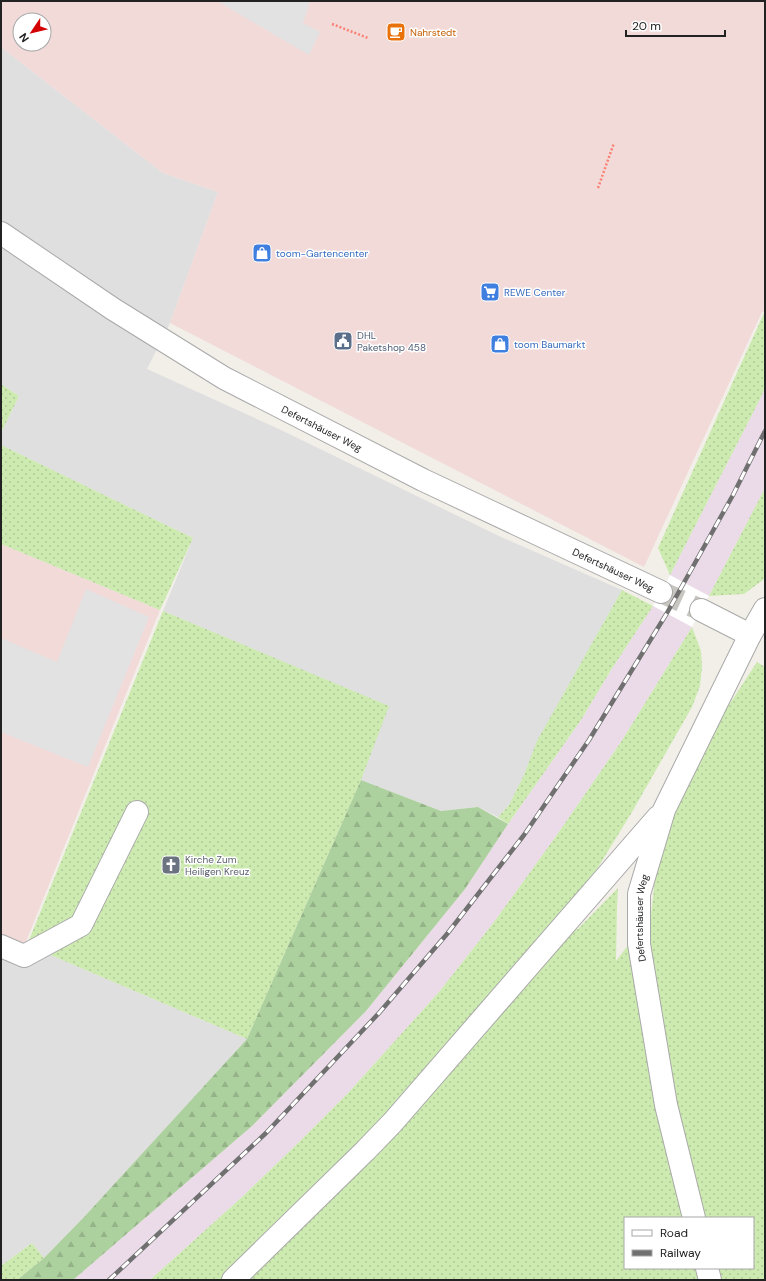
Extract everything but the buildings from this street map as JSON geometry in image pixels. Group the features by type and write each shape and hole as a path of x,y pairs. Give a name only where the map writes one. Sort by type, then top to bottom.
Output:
{"street":[{"name":"Defertshäuser Weg","path":"1,233 113,309 224,378 423,480 661,592"},
{"name":"Defertshäuser Weg","path":"694,1217 666,1105 639,944 639,894 664,810 750,635 765,608"},
{"path":"701,610 750,635"},
{"path":"233,1280 393,1122 664,810"},
{"path":"1,946 24,956 81,925 137,812"},
{"path":"707,1269 710,1280"}],"path":[{"path":"332,24 368,38"},
{"path":"598,188 614,143"}],"shaded area":[{"path":"1,1 765,1 765,311 762,312 644,567 170,323 218,192 163,173 1,47"},
{"path":"217,1 310,1 303,23 320,32 309,55"},
{"path":"1,47 163,173 218,192 170,323 147,369 281,430 501,537 622,590 573,679 509,805 498,817 478,807 441,811 361,780 388,706 163,611 193,538 1,445 1,433 19,396 1,384"},
{"path":"765,387 765,488 692,627 621,742 494,922 439,992 349,1092 242,1197 150,1280 73,1280 252,1126 366,1011 465,889 508,824 581,720 611,670 653,606"},
{"path":"1,544 160,610 25,944 1,934"},
{"path":"86,589 149,617 88,767 1,732 1,638 57,662"},
{"path":"27,945 247,1039 85,1216 44,1258 32,1243 1,1266 1,959 18,967"}],"green space":[{"path":"764,313 765,387 670,575 658,548"},
{"path":"1,384 19,396 1,433"},
{"path":"1,445 193,538 160,610 1,544"},
{"path":"765,488 765,577 744,594 709,596"},
{"path":"622,590 653,606 611,670 581,720 508,824 498,817 509,805 524,775 537,741"},
{"path":"163,611 389,706 361,780 247,1039 27,945"},
{"path":"692,627 701,651 702,667 700,686 692,707 632,812 597,869 385,1118 223,1280 150,1280 242,1197 298,1143 349,1092 439,992 494,922 554,839 621,742"},
{"path":"757,662 765,667 765,1280 244,1280 572,931 578,929 618,888 616,961 651,915 656,870 677,806 727,708"},
{"path":"361,780 441,811 478,807 508,824 465,889 366,1011 252,1126 73,1280 17,1280 44,1258 85,1216 247,1039"},
{"path":"32,1243 44,1258 17,1280 1,1280 1,1266"}],"pier":[{"path":"670,575 709,596 692,627 653,606"}],"tunnel":[{"path":"661,592 701,610"}],"railway":[{"path":"109,1280 266,1133 379,1013 447,934 524,835 589,740 667,613 733,495 765,431"}],"place":[{"name":"Nahrstedt","path":"396,32"},
{"name":"toom-Gartencenter","path":"262,253"},
{"name":"REWE Center","path":"490,292"},
{"name":"DHL Paketshop 458","path":"343,341"},
{"name":"toom Baumarkt","path":"500,344"},
{"name":"Kirche Zum Heiligen Kreuz","path":"171,865"}]}
